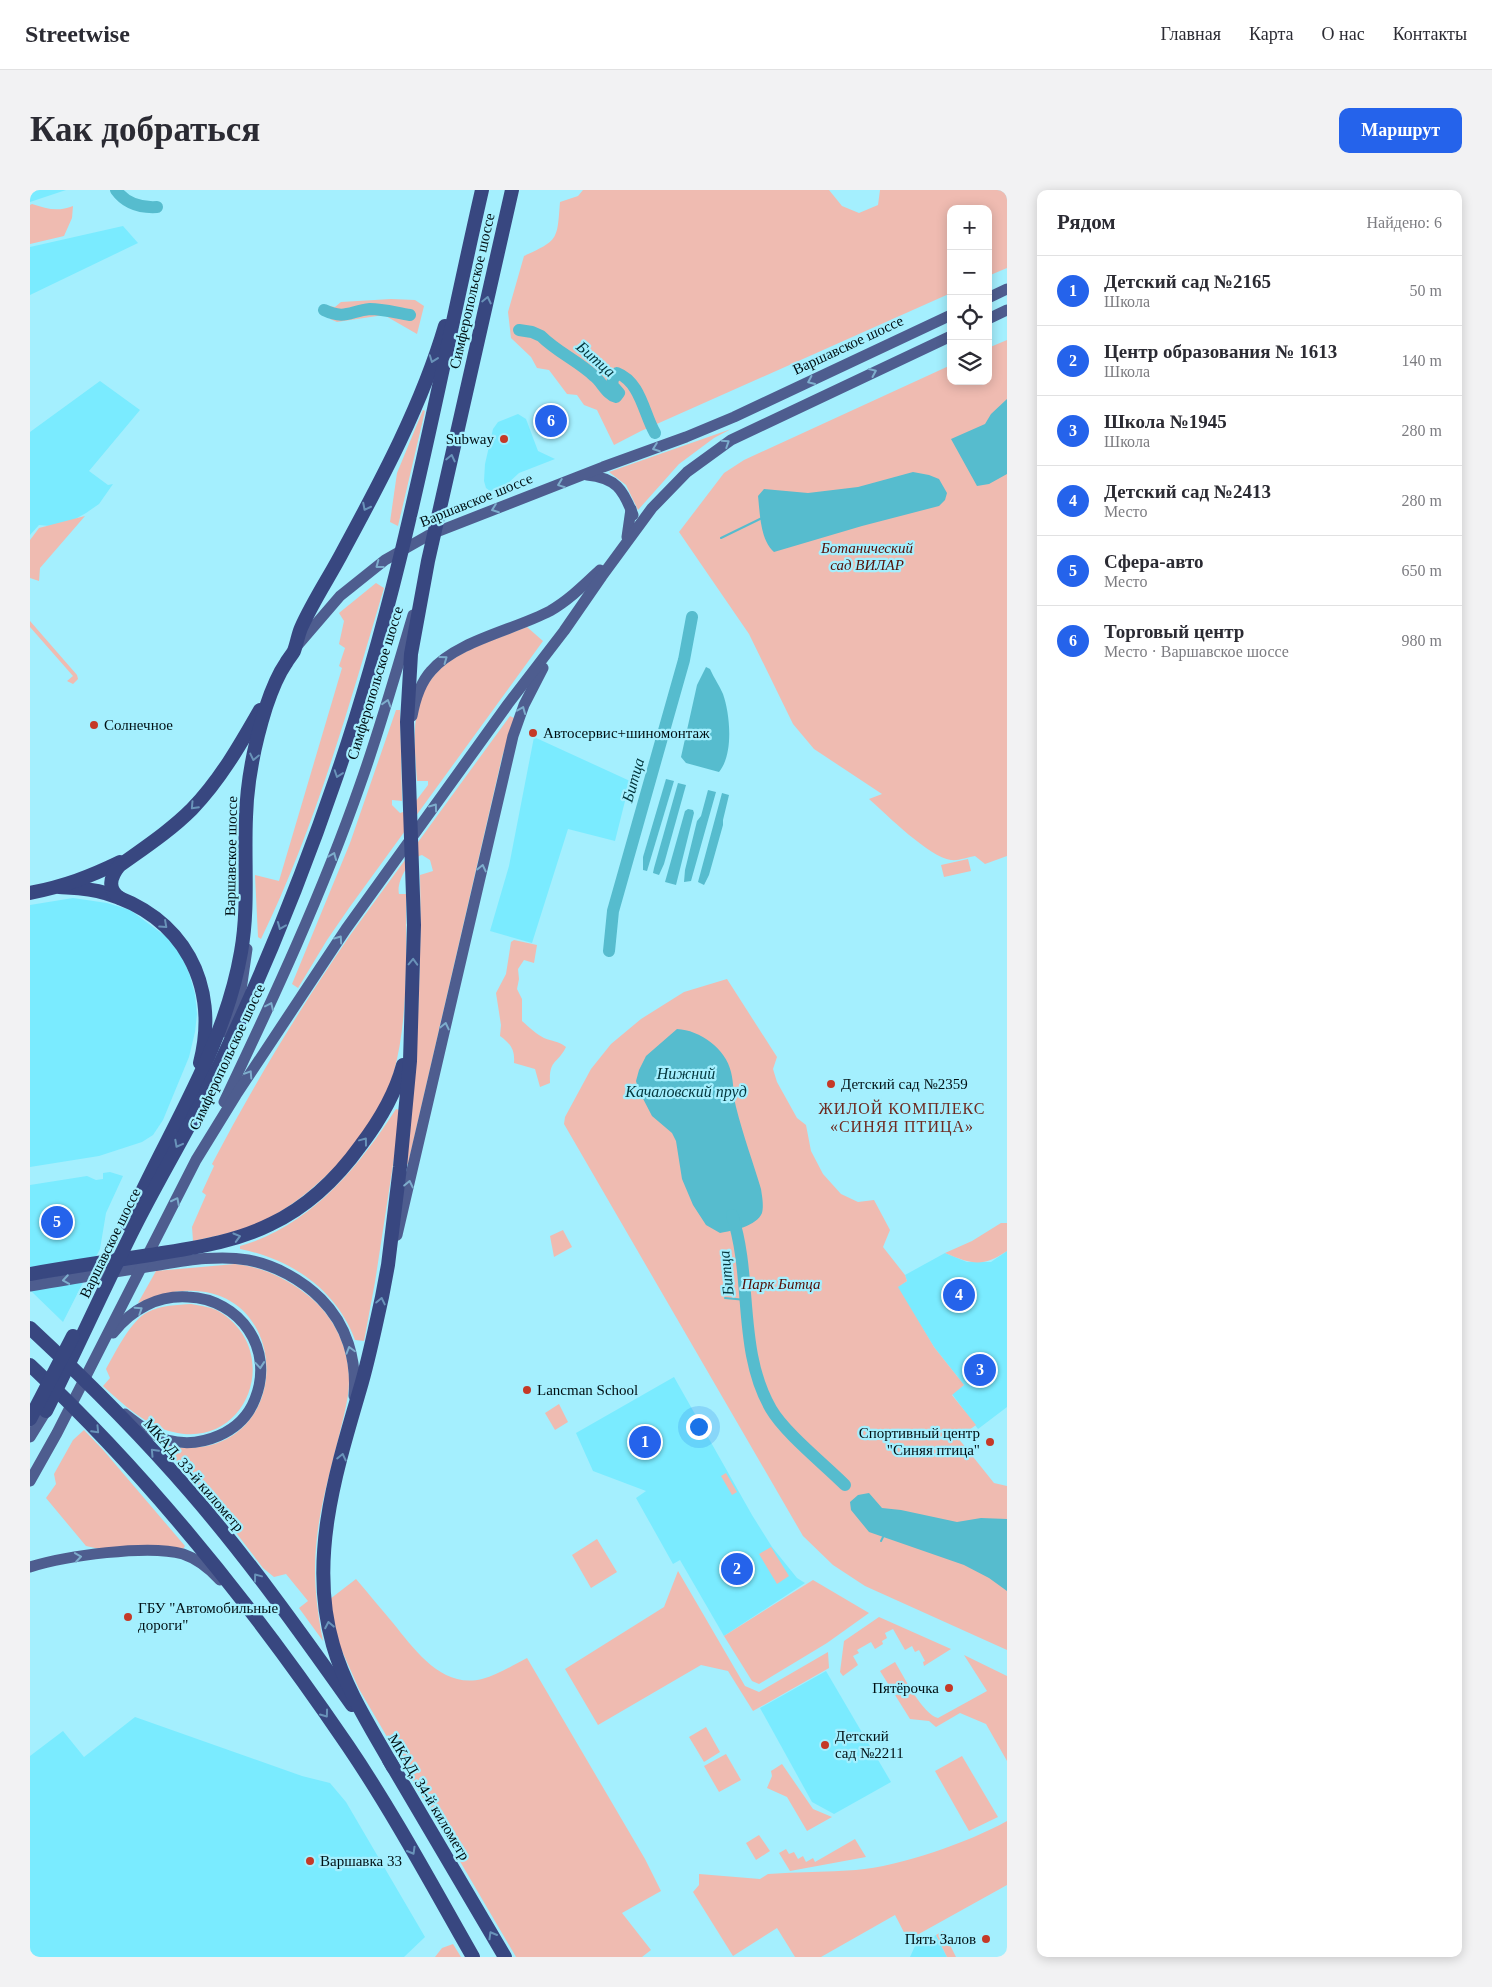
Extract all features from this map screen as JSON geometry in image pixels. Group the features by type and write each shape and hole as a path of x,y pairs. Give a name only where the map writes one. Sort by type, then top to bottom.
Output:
{"highway":[{"name":"Симферопольское шоссе","path":"197,1097 256,984 300,876 354,724 396,576 482,190"},
{"name":"Симферопольское шоссе","path":"428,561 512,190"},
{"path":"293,651 302,627 344,550 406,426 443,333 473,229"},
{"path":"393,1767 360,1709 338,1659 333,1645 322,1577 324,1542 332,1498 376,1327 388,1265 410,1061 414,925 407,700 411,654 428,561"},
{"name":"Варшавское шоссе","path":"42,1407 131,1234 197,1097 231,1000 242,950 248,791 260,732 278,677 293,651"},
{"path":"30,892 59,887 86,878 120,862 157,839 190,810 216,780 251,726 278,677"},
{"path":"140,850 119,866 111,879 111,888 115,895 140,907 167,927 186,951 199,978 204,1007 204,1043 197,1097"},
{"path":"59,887 104,892 123,899"},
{"path":"30,1274 190,1248 243,1236 273,1224 316,1194 343,1169 370,1134 395,1090 404,1060 410,1011"},
{"name":"МКАД, 33-й километр","path":"30,1328 135,1431 192,1494 318,1658"},
{"path":"32,1367 87,1420 145,1481 197,1542 248,1609 348,1747 370,1781 473,1957"},
{"path":"30,1419 42,1407"},
{"name":"МКАД, 34-й километр","path":"318,1658 371,1732 393,1767 505,1957"}],"main road":[{"path":"992,296 1007,289"},
{"path":"992,317 1007,310"},
{"name":"Варшавское шоссе","path":"293,651 340,596 377,566 406,547 452,524 686,437 947,318"},
{"path":"30,1481 61,1426 196,1160 236,1095 346,929 508,704 564,631 638,526 678,480 710,453 731,440 947,338"},
{"path":"584,475 599,476 614,484 625,495 638,526"},
{"path":"408,750 416,699 425,679 436,665 452,653 524,623 564,603 620,551 628,533 631,509"},
{"name":"Симферопольское шоссе","path":"196,1160 276,993 341,837 378,731 428,561"},
{"path":"388,1265 404,1209 513,736 531,690 564,631"},
{"path":"30,1286 183,1261 219,1258 250,1260 278,1269 304,1284 317,1295 336,1317 349,1344 354,1371 352,1416"},
{"path":"81,1376 134,1422 152,1433 166,1439 193,1443 218,1436 240,1421 255,1400 260,1377 258,1351 254,1337 246,1326 237,1315 225,1306 212,1300 197,1297 170,1297 144,1306 119,1326 95,1359"},
{"name":"Варшавское шоссе","path":"30,1437 42,1407"},
{"path":"30,1567 44,1562 104,1554 156,1550 171,1552 184,1555 204,1565 248,1609"}],"shaded area":[{"path":"30,190 66,190 30,202"},
{"path":"123,226 138,243 30,295 30,247"},
{"path":"100,381 140,410 89,471 108,485 113,484 99,504 86,513 61,527 39,525 30,535 30,432"},
{"path":"518,414 526,419 538,451 555,459 519,473 503,488 490,491 486,488 484,481 485,464 493,429 498,422"},
{"path":"534,737 630,781 615,841 568,829 532,943 490,931 509,866"},
{"path":"73,898 107,903 130,910 168,938 180,953 189,973 195,994 197,1014 195,1032 189,1057 163,1120 153,1135 142,1142 99,1156 30,1167 30,905"},
{"path":"110,1172 123,1176 106,1213 100,1249 63,1322 30,1290 30,1185 87,1176 96,1180 103,1179 103,1173"},
{"path":"1007,1251 1007,1407 978,1429 952,1394 964,1385 934,1347 897,1287 907,1281 905,1275 945,1253 967,1262 991,1262"},
{"path":"674,1377 772,1547 797,1578 805,1583 724,1636 680,1560 673,1564 636,1498 646,1491 593,1471 576,1433"},
{"name":"Детский сад №2211","path":"826,1671 891,1782 834,1814 812,1802 760,1708"},
{"path":"135,1717 302,1776 330,1783 346,1802 425,1937 404,1957 30,1957 30,1756 63,1731 84,1757"},
{"path":"936,1935 947,1957 910,1957 915,1946"}],"green space":[{"path":"583,190 829,190 842,206 859,213 878,205 880,190 1007,190 1007,268 992,274 992,205 947,205 947,295 641,431 614,445 597,410 584,405 577,395 567,394 549,370 537,368 531,357 511,338 508,312 524,256 550,242 557,232 560,202 578,196"},
{"path":"30,205 52,209 73,206 72,218 64,236 30,244"},
{"path":"391,299 415,300 424,306 417,334 384,315 337,322 330,319 324,305 335,307 341,302"},
{"name":"Ботанический сад ВИЛАР","path":"1007,340 1007,856 985,864 975,856 951,860 920,844 869,799 882,794 814,749 793,724 749,634 679,532 724,473 744,460 947,367 947,385 992,385 992,346"},
{"path":"423,410 425,411 398,526 390,522 397,473"},
{"path":"731,429 714,438 679,464 638,510 626,485 609,472"},
{"path":"85,516 40,568 39,581 30,578 30,540 39,528"},
{"path":"376,583 384,588 330,766 298,854 261,939 258,937 255,875 279,881 342,668 339,666 345,648 339,644 344,621 339,613"},
{"path":"30,621 77,675 78,679 73,684 67,681 73,676 30,627"},
{"path":"527,627 543,641 349,908 298,988 292,984 350,843 396,710 400,710 402,801 392,800 392,805 400,813 409,810 428,785 428,781 417,781 415,743 419,707 426,688 437,673 451,661 468,651"},
{"path":"510,716 514,718 502,757 408,1164 405,1163 416,1055 419,983 420,875 433,871 430,860 422,855 417,857 408,866 400,883 399,894 406,894 406,985 402,1031 393,1075 373,1119 340,1161 321,1181 300,1198 259,1223 227,1234 193,1241 192,1227 206,1195 202,1192 214,1166 212,1164 278,1047 351,934"},
{"path":"968,859 971,871 944,877 941,865"},
{"path":"514,940 537,945 534,963 524,960 518,969 517,989 522,999 522,1021 541,1036 566,1047 552,1066 550,1083 540,1087 535,1069 514,1063 512,1048 500,1036 501,1025 496,993 506,974 511,942"},
{"name":"Парк Битца","path":"727,979 777,1057 773,1069 777,1082 797,1118 806,1125 811,1151 823,1174 841,1194 858,1202 874,1200 890,1230 883,1247 905,1275 907,1281 898,1287 934,1347 964,1385 952,1395 976,1425 958,1438 994,1483 1007,1486 1007,1650 865,1586 833,1565 803,1536 564,1124 565,1117 591,1069 611,1044 641,1019 684,992"},
{"path":"396,1109 400,1110 398,1132 375,1282 364,1341 355,1340 337,1306 310,1280 277,1260 240,1249 240,1246 265,1237 289,1224 330,1192 365,1152"},
{"path":"1001,1223 1007,1223 1007,1251 991,1260 970,1262 945,1253 972,1241"},
{"path":"563,1230 572,1247 554,1257 550,1236"},
{"path":"235,1264 275,1275 310,1297 319,1305 333,1324 346,1356 349,1380 347,1399 323,1503 316,1547 316,1594 323,1641 299,1608 308,1601 286,1574 274,1577 263,1568 214,1504 163,1445 207,1446 238,1431 258,1406 266,1375 263,1343 247,1315 220,1296 182,1291 165,1294 138,1303 156,1271"},
{"path":"191,1304 216,1310 223,1314 241,1332 251,1353 253,1375 248,1396 236,1414 220,1427 198,1434 173,1432 153,1425 135,1414 103,1386 110,1378 106,1369 114,1354 130,1329 142,1316 158,1308"},
{"path":"559,1404 568,1422 555,1430 545,1413"},
{"path":"84,1430 185,1546 183,1549 100,1549 86,1546 46,1498 56,1484 54,1474 73,1440"},
{"path":"726,1473 737,1492 732,1495 721,1476"},
{"path":"597,1539 617,1572 591,1588 572,1555"},
{"path":"771,1547 789,1576 777,1584 759,1554"},
{"path":"678,1571 745,1686 759,1692 828,1652 829,1668 753,1711 728,1671 701,1665 598,1725 565,1669 664,1607"},
{"path":"356,1579 420,1655 442,1673 468,1681 482,1679 527,1658 645,1859 661,1891 622,1913 651,1950 642,1957 516,1957 359,1689 338,1642 330,1599"},
{"path":"813,1580 869,1613 827,1643 759,1684 752,1681 724,1636"},
{"path":"879,1617 951,1649 924,1666 923,1662 925,1661 919,1650 915,1652 912,1646 905,1650 893,1629 885,1633 887,1638 882,1641 883,1644 875,1649 871,1642 857,1650 859,1653 853,1656 858,1665 843,1676 840,1672 844,1641"},
{"path":"964,1655 1007,1676 1007,1761 986,1724 960,1713 936,1727 929,1721 910,1719 880,1671 895,1662 908,1685 926,1710 938,1718 987,1691"},
{"path":"706,1727 720,1752 704,1762 689,1737"},
{"path":"726,1754 741,1780 719,1792 704,1766"},
{"path":"962,1756 998,1817 969,1831 935,1771"},
{"path":"782,1764 813,1809 832,1817 807,1831 787,1797 767,1788 772,1776 771,1771"},
{"path":"1007,1821 1007,1885 908,1940 895,1915 821,1957 795,1957 777,1928 733,1956 693,1892 699,1885 699,1874 760,1879 768,1874 856,1870 893,1864 954,1845"},
{"path":"759,1835 770,1851 756,1860 746,1843"},
{"path":"855,1839 866,1857 790,1871 779,1853 786,1849 789,1854 794,1852 798,1859 803,1856 806,1862 813,1858 815,1862"},
{"path":"943,1931 956,1957 947,1957 936,1935"},
{"path":"453,1944 461,1957 435,1957 442,1948"}],"water":[{"path":"1007,399 1007,474 989,484 977,486 951,439 985,424 991,414"},
{"path":"913,472 939,479 947,493 945,500 939,506 774,552 766,541 761,526 758,496 764,489 808,493 858,487"},
{"path":"706,667 710,669 723,694 729,723 727,755 719,772 686,763 681,757 697,685"},
{"path":"666,779 674,781 647,871 643,870 643,857"},
{"path":"678,783 686,785 664,864 659,875 653,873 654,868"},
{"path":"708,790 716,792 691,881 684,882 685,870 697,821 701,816"},
{"path":"722,793 729,795 723,825 709,875 704,885 698,882"},
{"path":"688,809 693,810 694,813 676,885 665,882 685,811"},
{"name":"Нижний Качаловский пруд","path":"677,1029 694,1033 711,1042 724,1056 731,1072 734,1099 761,1189 763,1204 762,1213 759,1218 750,1225 720,1233 706,1225 693,1205 682,1179 676,1141 672,1133 652,1116 638,1089 636,1081 646,1056"},
{"path":"869,1493 882,1508 901,1510 957,1522 981,1518 1007,1519 1007,1591 989,1578 964,1565 869,1532 851,1510 850,1502 858,1495"}],"waterway":[{"name":"Битца","path":"116,190 129,202 145,207 157,207"},
{"name":"Битца","path":"324,310 343,315 375,309 410,315"},
{"name":"Битца","path":"519,330 541,336 588,371 613,396 616,397 619,393 612,385 613,379 617,373 625,377 637,391 655,433"},
{"path":"721,538 762,518"},
{"name":"Битца","path":"609,951 613,911 684,660 692,617"},
{"name":"Битца","path":"732,1215 742,1263 749,1338 760,1386 777,1418 805,1448 845,1485"},
{"path":"725,1298 746,1300"},
{"path":"881,1541 883,1537"}],"place":[{"name":"Торговый центр","path":"551,421"},
{"name":"Subway","path":"504,439"},
{"name":"Солнечное","path":"94,725"},
{"name":"Автосервис+шиномонтаж","path":"533,733"},
{"name":"Детский сад №2359","path":"831,1084"},
{"name":"Сфера-авто","path":"57,1222"},
{"name":"Детский сад №2413","path":"959,1295"},
{"name":"Школа №1945","path":"980,1370"},
{"name":"Lancman School","path":"527,1390"},
{"name":"Детский сад №2165","path":"645,1442"},
{"name":"Спортивный центр \"Синяя птица\"","path":"990,1442"},
{"name":"Центр образования № 1613","path":"737,1569"},
{"name":"ГБУ \"Автомобильные дороги\"","path":"128,1617"},
{"name":"Пятёрочка","path":"949,1688"},
{"name":"Детский сад №2211","path":"825,1745"},
{"name":"Варшавка 33","path":"310,1861"},
{"name":"Пять Залов","path":"986,1939"}],"district":[{"name":"ЖИЛОЙ КОМПЛЕКС «СИНЯЯ ПТИЦА»","path":"902,1117"}]}
